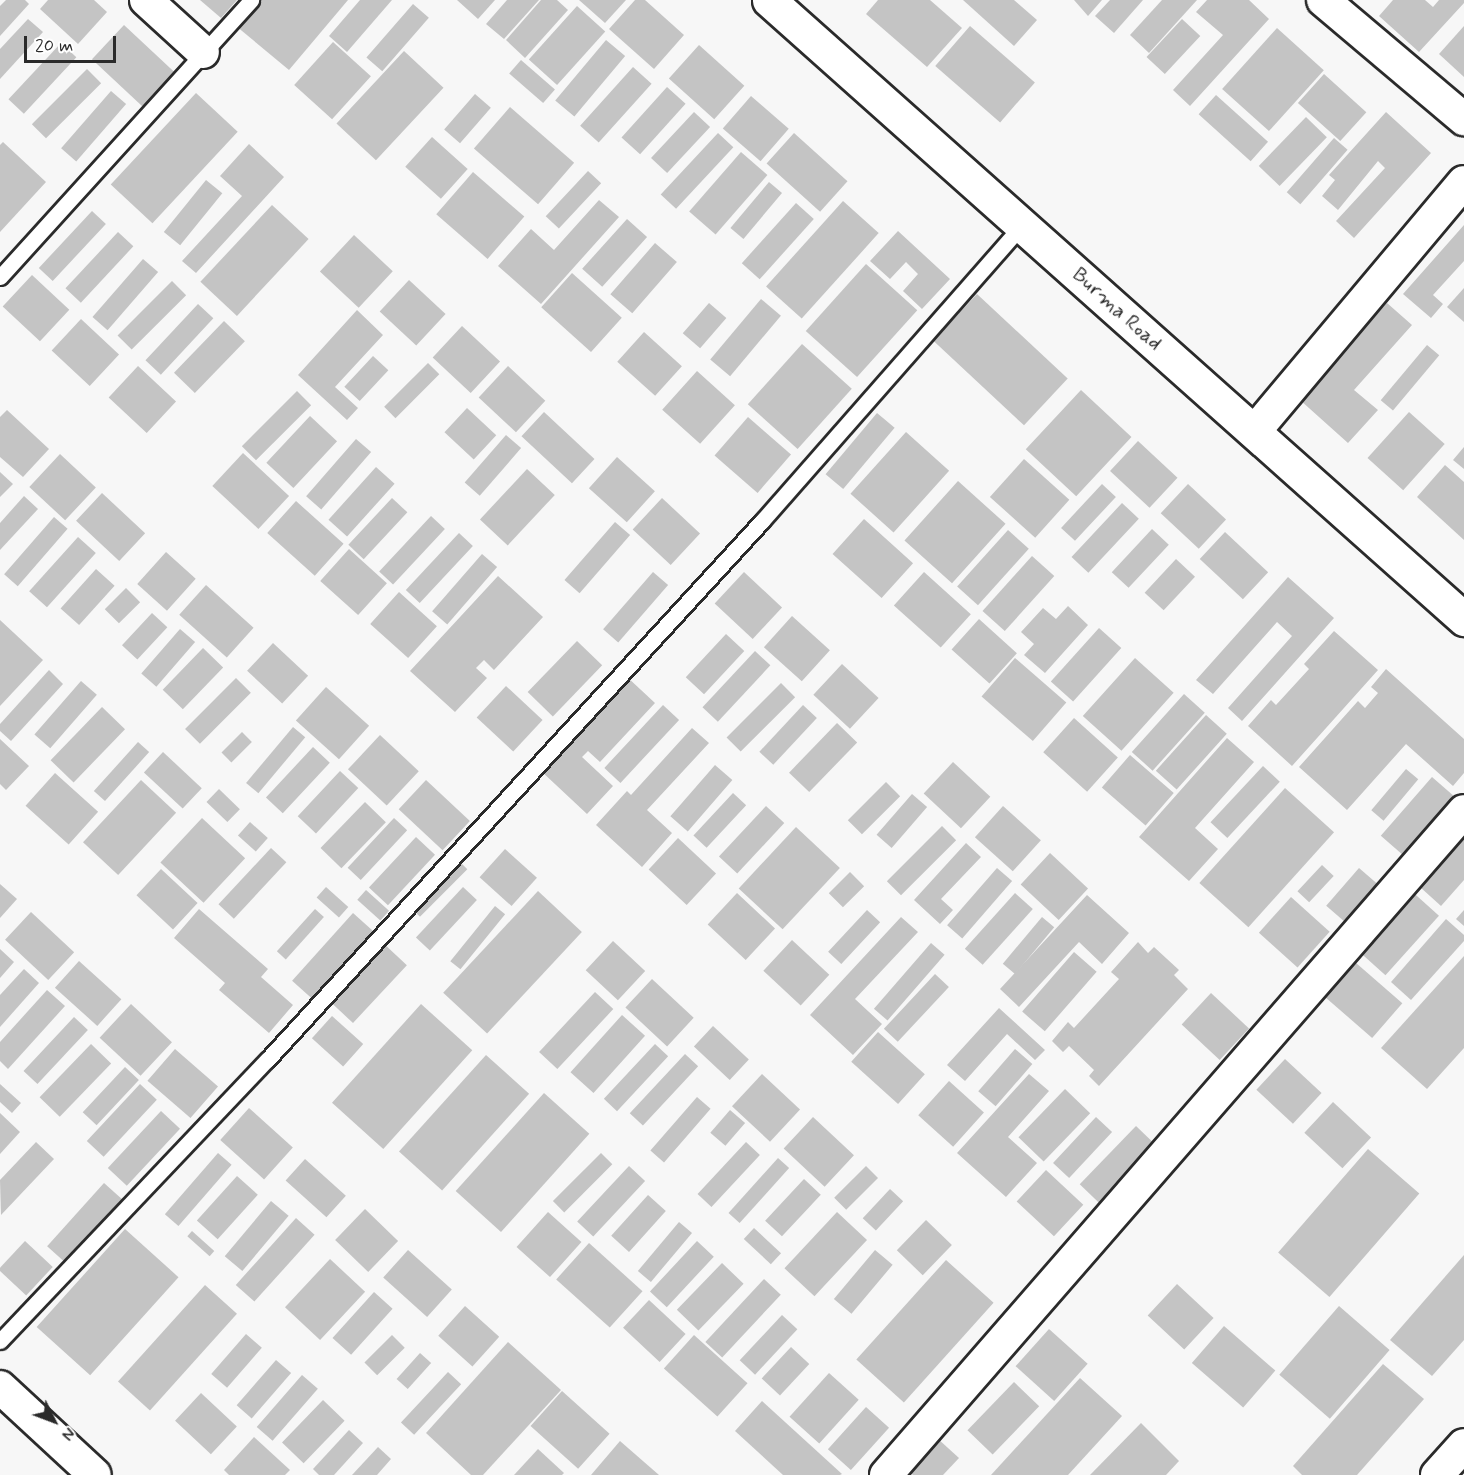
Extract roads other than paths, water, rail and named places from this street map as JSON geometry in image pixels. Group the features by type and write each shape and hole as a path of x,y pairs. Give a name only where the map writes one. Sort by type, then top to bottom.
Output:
{"street":[{"path":"146,0 203,52"},
{"name":"Burma Road","path":"769,0 1464,619"},
{"path":"1323,0 1464,119"},
{"path":"1254,432 1464,182"},
{"path":"886,1475 1464,811"},
{"path":"0,1387 95,1475"},
{"path":"1437,1475 1464,1445"}],"lane":[{"path":"0,277 251,0"},
{"path":"0,1341 267,1060 762,521 1023,225"}]}
